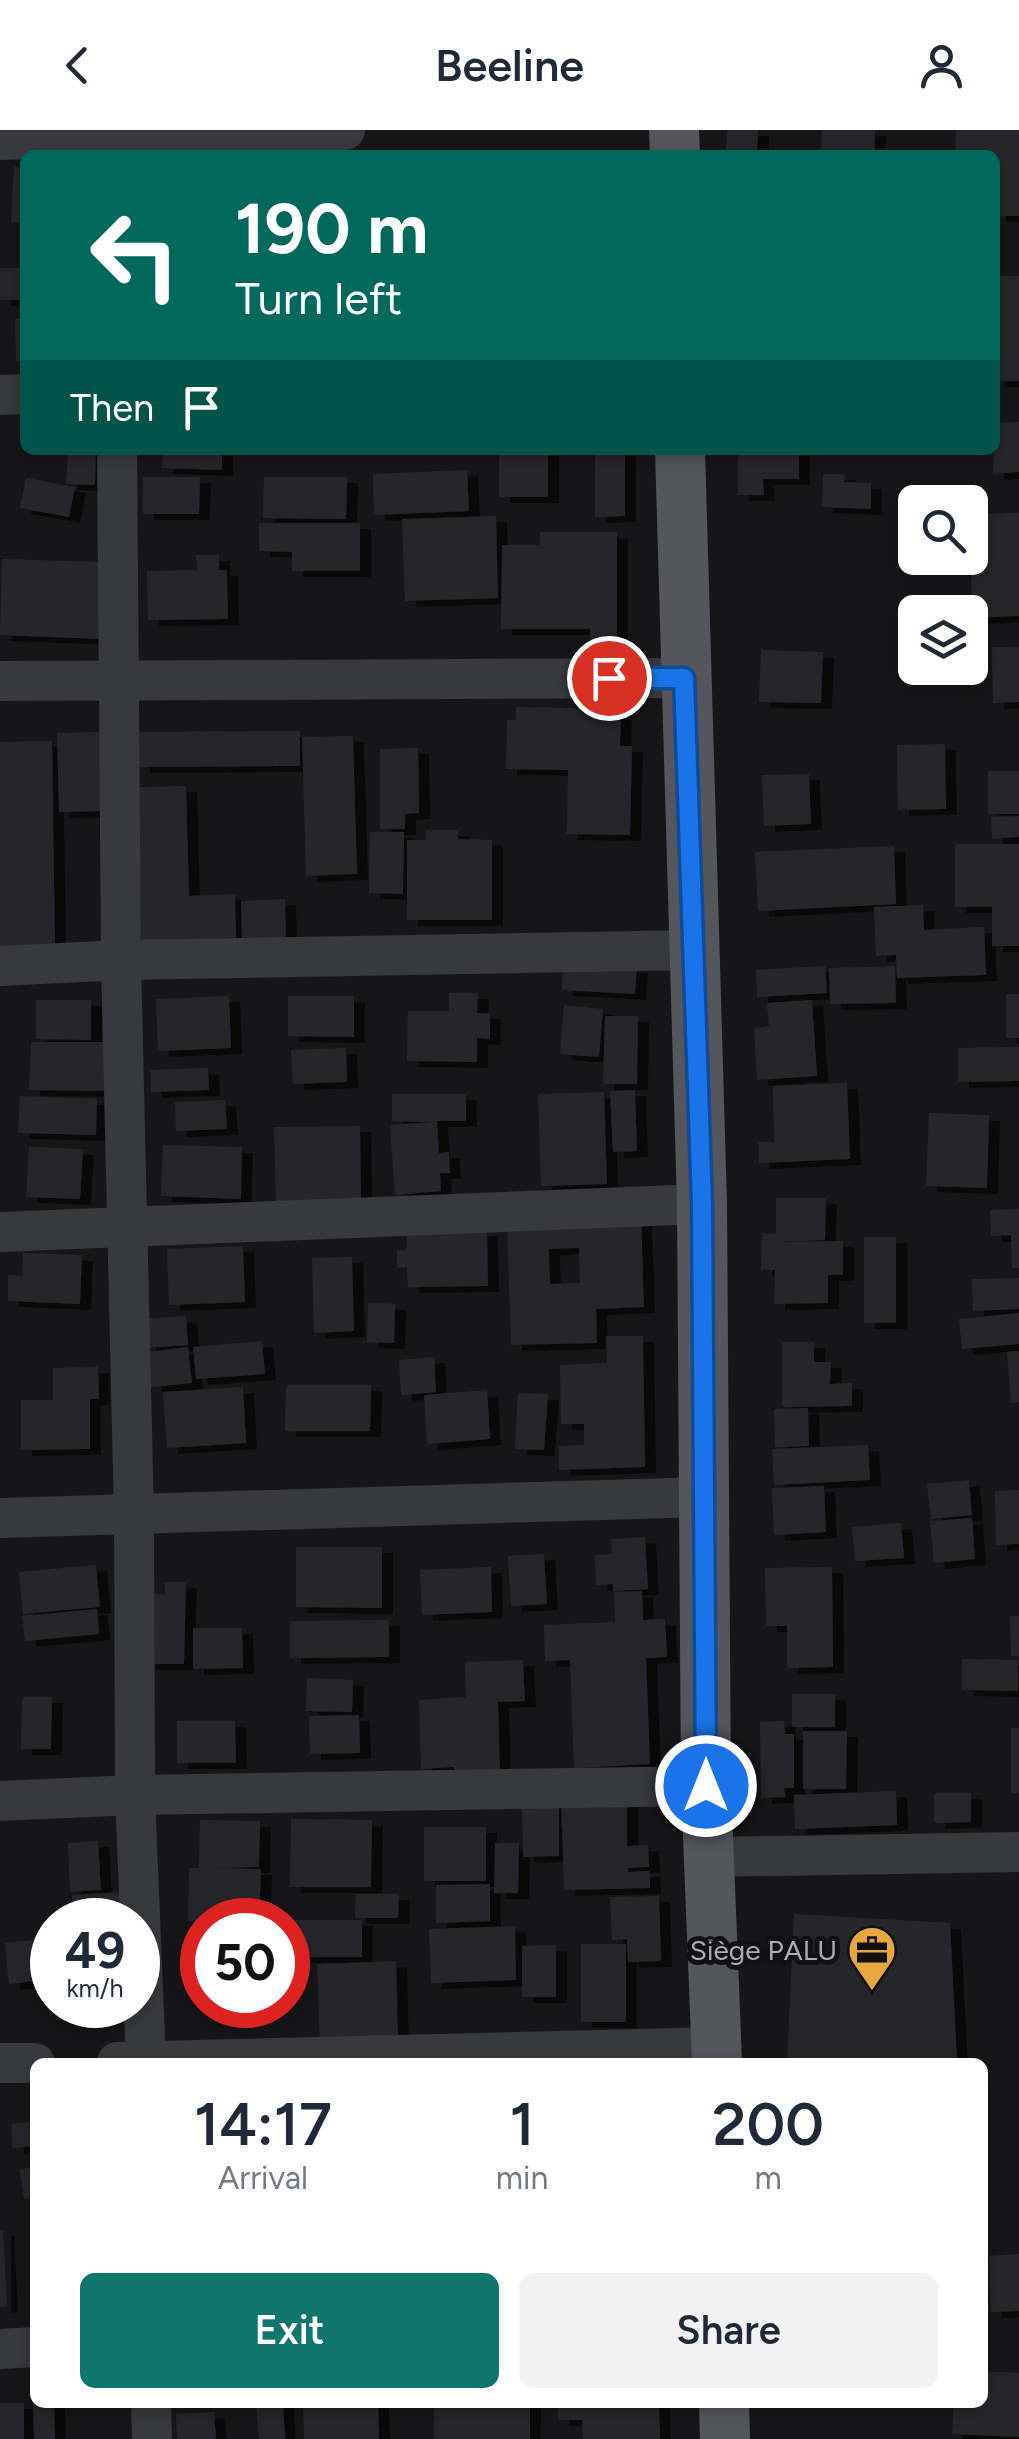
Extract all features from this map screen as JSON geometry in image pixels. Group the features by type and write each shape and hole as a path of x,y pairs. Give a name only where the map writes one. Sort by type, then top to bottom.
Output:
{"main road":[{"path":"680,455 702,1204 706,1786 717,2054"},
{"path":"724,2408 725,2439"}],"street":[{"path":"0,140 114,146 345,130"},
{"path":"116,455 120,960 134,1515 135,1795 146,2058"},
{"path":"0,681 684,678"},
{"path":"0,966 120,960 694,950"},
{"path":"0,1232 702,1204"},
{"path":"0,1518 704,1498"},
{"path":"0,1801 135,1795 706,1786"},
{"path":"708,1857 1019,1852"},
{"path":"432,2058 717,2054"},
{"path":"0,2063 30,2063"},
{"path":"0,2349 30,2347"},
{"path":"151,2408 152,2439"}],"building":[{"path":"727,130 758,130 757,150 726,150"},
{"path":"822,130 875,130 874,150 821,150"},
{"path":"956,130 1019,130 1019,216 1000,216 1000,150 955,150"},
{"path":"14,167 20,167 20,223 11,222"},
{"path":"0,268 20,268 20,300 0,300"},
{"path":"1000,276 1019,276 1019,381 1000,381"},
{"path":"15,319 20,319 20,361 16,361"},
{"path":"1019,422 1019,472 993,474 994,455 1000,455 1000,423"},
{"path":"68,455 96,455 95,485 66,484"},
{"path":"163,455 222,455 222,470 162,468"},
{"path":"499,455 548,455 548,497 499,497"},
{"path":"595,455 625,455 625,516 595,517"},
{"path":"738,455 799,455 799,479 763,479 764,495 738,495"},
{"path":"467,470 469,511 374,515 373,474"},
{"path":"823,474 845,474 844,482 871,483 871,509 822,507"},
{"path":"143,477 200,477 199,514 143,514"},
{"path":"264,477 347,477 346,519 263,518"},
{"path":"26,478 75,487 69,517 20,508"},
{"path":"1019,513 1019,616 988,617 988,595 972,595 971,575 988,575 988,514"},
{"path":"496,516 498,598 405,601 402,519"},
{"path":"259,523 360,523 360,571 292,571 292,552 259,551"},
{"path":"540,532 617,532 617,646 590,646 590,629 501,629 502,545 540,545"},
{"path":"196,555 219,555 219,570 227,570 228,619 148,620 147,571 197,570"},
{"path":"2,559 102,562 100,639 0,635"},
{"path":"992,647 1019,647 1019,702 993,703"},
{"path":"761,650 823,652 821,703 759,702"},
{"path":"516,707 621,709 620,746 632,746 630,835 567,834 568,770 506,769 507,720 516,720"},
{"path":"300,731 300,766 139,767 139,732"},
{"path":"103,732 104,811 59,812 57,733"},
{"path":"353,736 357,874 306,876 302,737"},
{"path":"52,741 55,946 0,947 0,742"},
{"path":"945,744 946,809 898,810 897,745"},
{"path":"418,748 419,813 405,814 405,829 380,829 380,749"},
{"path":"988,771 1019,771 1019,814 988,814"},
{"path":"809,774 811,824 764,826 762,775"},
{"path":"186,786 189,896 235,894 236,938 141,941 138,787"},
{"path":"1019,816 1019,837 992,839 991,817"},
{"path":"426,830 458,830 458,839 492,840 492,920 407,920 407,840 426,840"},
{"path":"370,832 404,832 403,894 369,893"},
{"path":"955,844 1019,844 1019,946 992,946 992,907 955,907"},
{"path":"894,846 896,904 758,911 755,852"},
{"path":"285,899 286,938 242,940 241,901"},
{"path":"923,905 924,930 984,927 986,975 897,978 896,955 876,956 874,907"},
{"path":"563,964 637,967 635,994 562,990"},
{"path":"825,966 827,993 757,997 756,970"},
{"path":"895,966 896,1003 830,1004 829,968"},
{"path":"449,993 478,993 477,1013 490,1013 490,1039 477,1038 477,1062 407,1061 408,1011 449,1011"},
{"path":"1006,994 1019,994 1019,1038 1006,1038"},
{"path":"229,996 231,1048 158,1051 156,999"},
{"path":"288,996 354,996 354,1037 288,1036"},
{"path":"36,1000 91,1000 91,1040 36,1039"},
{"path":"812,1000 817,1076 757,1080 754,1028 769,1026 767,1003"},
{"path":"564,1005 603,1009 599,1057 560,1054"},
{"path":"605,1016 638,1016 637,1084 603,1084"},
{"path":"31,1042 107,1042 106,1091 29,1090"},
{"path":"1019,1047 1019,1081 958,1082 958,1048"},
{"path":"346,1048 347,1082 293,1084 291,1050"},
{"path":"208,1068 209,1090 151,1092 151,1070"},
{"path":"847,1083 850,1159 759,1163 759,1142 774,1142 773,1086"},
{"path":"635,1090 637,1151 613,1152 610,1091"},
{"path":"604,1092 607,1184 541,1186 538,1094"},
{"path":"392,1094 466,1094 466,1121 437,1121 439,1153 449,1152 450,1173 440,1173 441,1191 395,1195 390,1125 432,1122 392,1121"},
{"path":"20,1096 97,1099 96,1135 18,1133"},
{"path":"225,1100 227,1129 176,1131 175,1102"},
{"path":"929,1113 989,1115 987,1188 926,1186"},
{"path":"360,1126 361,1201 276,1202 274,1127"},
{"path":"163,1145 242,1147 241,1199 161,1196"},
{"path":"29,1147 83,1149 80,1199 26,1197"},
{"path":"776,1198 826,1198 825,1240 774,1242 843,1241 843,1275 828,1275 828,1303 774,1304 775,1270 761,1270 762,1233 776,1234"},
{"path":"1019,1209 1019,1268 1012,1268 1011,1235 991,1236 990,1210"},
{"path":"641,1216 644,1307 596,1309 597,1343 511,1345 507,1220","holes":["579,1248 580,1283 550,1284 549,1249"]},
{"path":"487,1230 488,1286 408,1287 407,1267 397,1268 397,1250 407,1250 407,1232"},
{"path":"864,1237 896,1237 896,1323 864,1323"},
{"path":"243,1246 245,1302 169,1305 167,1249"},
{"path":"23,1253 82,1255 80,1304 8,1301 8,1275 22,1276"},
{"path":"352,1257 354,1331 314,1333 312,1258"},
{"path":"1019,1278 1019,1309 973,1311 972,1279"},
{"path":"368,1303 395,1304 394,1343 367,1342"},
{"path":"1019,1313 1019,1344 962,1349 959,1319"},
{"path":"186,1316 188,1345 145,1348 144,1319"},
{"path":"606,1336 643,1336 645,1467 559,1470 559,1446 584,1445 584,1424 561,1424 560,1365 607,1363"},
{"path":"262,1341 265,1374 196,1379 193,1347"},
{"path":"782,1342 814,1342 814,1362 831,1362 830,1384 852,1383 852,1406 782,1407"},
{"path":"188,1347 192,1383 151,1387 148,1352"},
{"path":"1019,1351 1019,1402 1011,1403 1007,1352"},
{"path":"434,1357 436,1392 401,1395 399,1360"},
{"path":"98,1367 99,1399 90,1399 90,1449 21,1450 21,1400 53,1400 53,1368"},
{"path":"286,1385 371,1385 370,1431 285,1431"},
{"path":"243,1387 246,1443 167,1448 163,1392"},
{"path":"487,1390 490,1439 427,1444 424,1395"},
{"path":"518,1393 548,1394 544,1450 515,1449"},
{"path":"808,1408 809,1446 775,1447 774,1409"},
{"path":"868,1445 870,1480 774,1485 772,1449"},
{"path":"969,1480 972,1515 931,1519 927,1484"},
{"path":"824,1486 826,1532 774,1535 772,1488"},
{"path":"1019,1490 1019,1544 996,1545 995,1491"},
{"path":"972,1518 975,1559 934,1563 930,1521"},
{"path":"901,1523 904,1558 855,1561 852,1527"},
{"path":"645,1537 648,1589 613,1591 613,1584 596,1585 595,1555 612,1554 611,1539"},
{"path":"296,1547 382,1547 382,1608 296,1607"},
{"path":"544,1554 547,1604 511,1606 508,1556"},
{"path":"96,1565 100,1607 23,1614 19,1572"},
{"path":"491,1567 492,1612 422,1615 420,1570"},
{"path":"832,1567 833,1667 787,1668 787,1626 766,1626 765,1568"},
{"path":"165,1582 186,1582 184,1664 145,1664 146,1593 165,1594"},
{"path":"642,1591 643,1620 665,1619 667,1657 646,1658 650,1764 574,1768 570,1660 545,1661 544,1625 615,1622 614,1592"},
{"path":"97,1609 99,1634 25,1641 22,1616"},
{"path":"1010,1616 1019,1616 1019,1656 1011,1656"},
{"path":"389,1620 389,1657 290,1658 290,1621"},
{"path":"193,1628 242,1628 243,1668 193,1669"},
{"path":"962,1659 1018,1660 1018,1691 962,1690"},
{"path":"523,1660 525,1701 498,1702 500,1776 455,1777 454,1767 421,1769 419,1700 466,1697 465,1662"},
{"path":"307,1678 353,1680 352,1712 306,1711"},
{"path":"792,1694 835,1694 835,1727 792,1727"},
{"path":"22,1697 52,1697 51,1749 21,1749"},
{"path":"359,1715 360,1753 310,1754 309,1716"},
{"path":"177,1721 235,1721 236,1763 177,1763"},
{"path":"784,1721 785,1734 794,1734 794,1788 784,1788 785,1797 761,1798 760,1722"},
{"path":"1011,1728 1019,1728 1019,1793 1011,1793"},
{"path":"803,1731 847,1731 846,1789 803,1789"},
{"path":"896,1791 897,1825 795,1829 794,1795"},
{"path":"934,1793 971,1793 971,1822 934,1823"},
{"path":"627,1799 627,1846 648,1845 649,1867 628,1868 628,1872 650,1871 650,1888 564,1890 561,1801"},
{"path":"522,1802 559,1802 559,1856 523,1857"},
{"path":"291,1819 372,1820 371,1887 290,1887"},
{"path":"200,1820 260,1821 259,1867 212,1868 261,1869 260,1898 188,1898 189,1868 199,1868"},
{"path":"424,1827 486,1827 486,1881 424,1881"},
{"path":"98,1841 101,1890 70,1892 68,1843"},
{"path":"495,1843 519,1843 518,1893 494,1893"},
{"path":"490,1884 490,1921 436,1923 436,1885"},
{"path":"122,1892 122,1898 72,1898"},
{"path":"356,1894 399,1894 398,1918 355,1918"},
{"path":"659,1896 661,1961 628,1962 627,1939 612,1940 610,1897"},
{"name":"Siège PALU","path":"794,1914 950,1923 957,2058 787,2058"},
{"path":"310,1920 362,1920 362,1957 310,1957"},
{"path":"515,1926 516,1980 431,1983 429,1929"},
{"path":"30,1940 30,1982 9,1984 5,1943"},
{"path":"581,1944 626,1944 626,2022 581,2022"},
{"path":"556,1945 556,1997 522,1997 522,1946"},
{"path":"396,1961 398,2041 320,2044 317,1964"},
{"path":"30,2122 30,2146 13,2148 11,2124"},
{"path":"30,2168 30,2198 24,2199 20,2169"},
{"path":"0,2230 7,2306 0,2307"},
{"path":"1019,2254 1019,2311 991,2312 989,2256"},
{"path":"988,2371 1019,2373 1019,2437 952,2434 954,2408 988,2408"},
{"path":"0,2403 24,2403 24,2439 0,2439"},
{"path":"33,2408 54,2408 55,2439 34,2439"},
{"path":"256,2408 283,2408 285,2439 259,2439"},
{"path":"303,2408 378,2408 379,2439 304,2439"},
{"path":"434,2408 530,2408 530,2439 434,2439"},
{"path":"558,2408 659,2408 660,2439 583,2439 582,2420 558,2420"},
{"path":"214,2412 216,2439 177,2439 176,2414"}],"place":[{"name":"Siège PALU","path":"872,1992"}],"route":[{"path":"609,678 684,678 702,1204 706,1786"}]}
